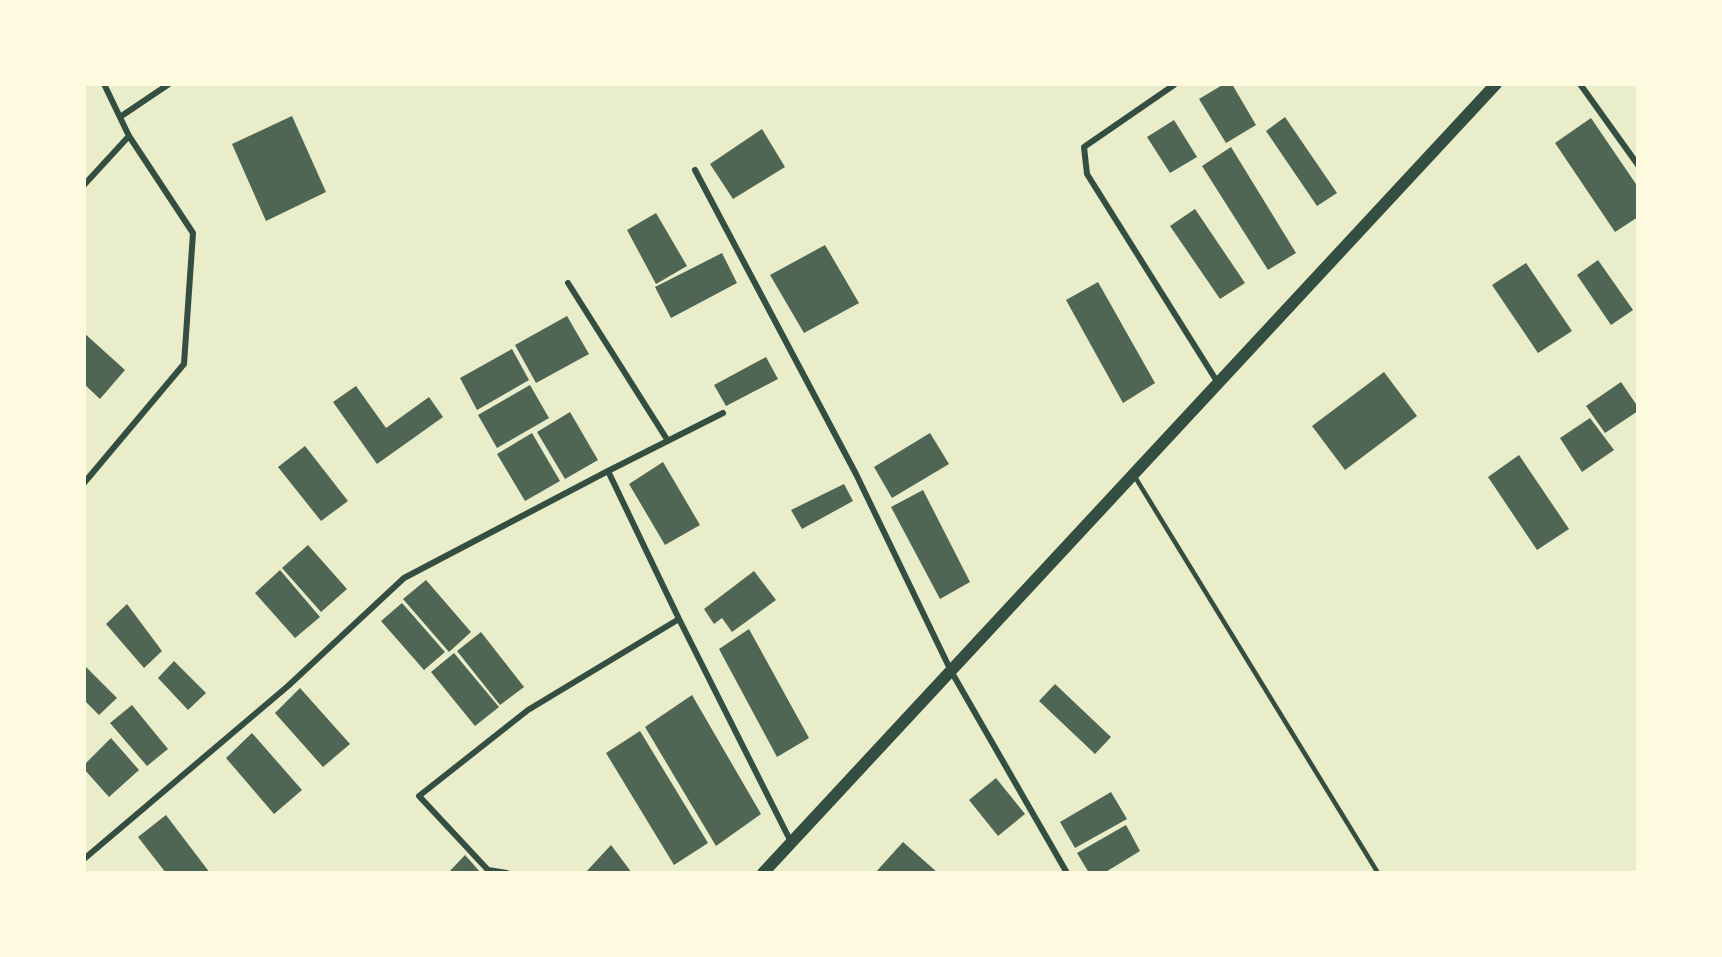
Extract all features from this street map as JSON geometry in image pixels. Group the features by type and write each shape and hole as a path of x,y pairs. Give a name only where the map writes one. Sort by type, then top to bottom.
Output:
{"main road":[{"path":"764,873 1496,84"}],"street":[{"path":"84,483 184,364 193,233 129,136 104,84"},
{"path":"120,117 169,84"},
{"path":"1580,84 1638,165"},
{"path":"1174,85 1084,147 1087,174 1218,384"},
{"path":"84,185 129,136"},
{"path":"695,170 856,474 951,672 1067,873"},
{"path":"568,283 668,441"},
{"path":"84,859 288,686 404,578 723,413"},
{"path":"608,471 679,619 792,843"},
{"path":"507,873 488,870 419,796 528,710 679,619"}],"lane":[{"path":"1133,474 1378,873"}],"building":[{"path":"1224,84 1232,84 1256,125 1226,143 1199,99"},
{"path":"292,116 326,192 266,221 232,144"},
{"path":"1285,117 1337,193 1317,206 1266,131"},
{"path":"1591,118 1638,187 1638,217 1615,232 1555,143"},
{"path":"1174,120 1197,157 1170,173 1147,137"},
{"path":"762,129 785,167 733,199 710,164"},
{"path":"1231,147 1296,253 1268,270 1202,166"},
{"path":"1195,209 1245,283 1220,299 1170,226"},
{"path":"656,213 687,266 656,284 627,230"},
{"path":"825,245 859,303 804,333 770,275"},
{"path":"722,253 737,283 671,318 655,287"},
{"path":"1598,260 1633,310 1611,325 1577,275"},
{"path":"1526,263 1572,331 1538,353 1492,285"},
{"path":"1098,282 1155,383 1123,403 1066,300"},
{"path":"567,316 589,354 536,383 515,345"},
{"path":"84,333 125,370 100,399 84,384"},
{"path":"512,349 529,380 477,410 460,378"},
{"path":"766,357 778,379 726,406 714,385"},
{"path":"1384,372 1417,416 1345,470 1312,426"},
{"path":"1621,382 1638,407 1638,411 1605,433 1586,406"},
{"path":"530,385 549,418 497,448 478,415"},
{"path":"356,386 386,428 429,397 443,417 377,464 333,402"},
{"path":"570,412 598,460 565,479 537,432"},
{"path":"1590,418 1614,450 1582,472 1560,438"},
{"path":"532,433 560,481 525,501 497,454"},
{"path":"930,433 949,464 892,498 874,467"},
{"path":"305,446 348,501 321,521 278,467"},
{"path":"1519,455 1569,529 1537,550 1488,477"},
{"path":"663,462 700,525 665,545 629,484"},
{"path":"844,484 853,501 802,529 791,510"},
{"path":"923,490 970,582 940,599 891,507"},
{"path":"308,545 347,589 321,612 282,568"},
{"path":"280,570 320,617 295,638 255,593"},
{"path":"754,571 776,600 732,632 722,618 714,624 704,609"},
{"path":"426,580 471,632 449,652 403,599"},
{"path":"402,603 445,652 424,670 381,621"},
{"path":"127,604 162,651 144,668 106,624"},
{"path":"749,629 809,738 777,757 719,649"},
{"path":"481,632 524,687 500,705 457,651"},
{"path":"454,653 499,707 475,726 431,672"},
{"path":"174,661 206,693 188,710 158,678"},
{"path":"84,665 117,698 99,715 84,700"},
{"path":"1055,684 1111,737 1095,754 1039,701"},
{"path":"300,688 350,744 323,767 275,713"},
{"path":"692,695 761,814 716,846 645,727"},
{"path":"132,705 168,749 147,766 110,723"},
{"path":"640,731 708,843 674,865 606,753"},
{"path":"252,733 302,790 274,814 226,758"},
{"path":"111,738 139,770 109,797 84,769 84,765"},
{"path":"996,778 1025,814 998,836 969,800"},
{"path":"1111,792 1127,819 1075,848 1060,822"},
{"path":"166,815 210,873 166,873 138,837"},
{"path":"1126,825 1140,851 1104,873 1089,873 1077,853"},
{"path":"903,842 938,873 875,873"},
{"path":"611,845 632,873 585,873"},
{"path":"465,855 481,873 448,873"}]}
